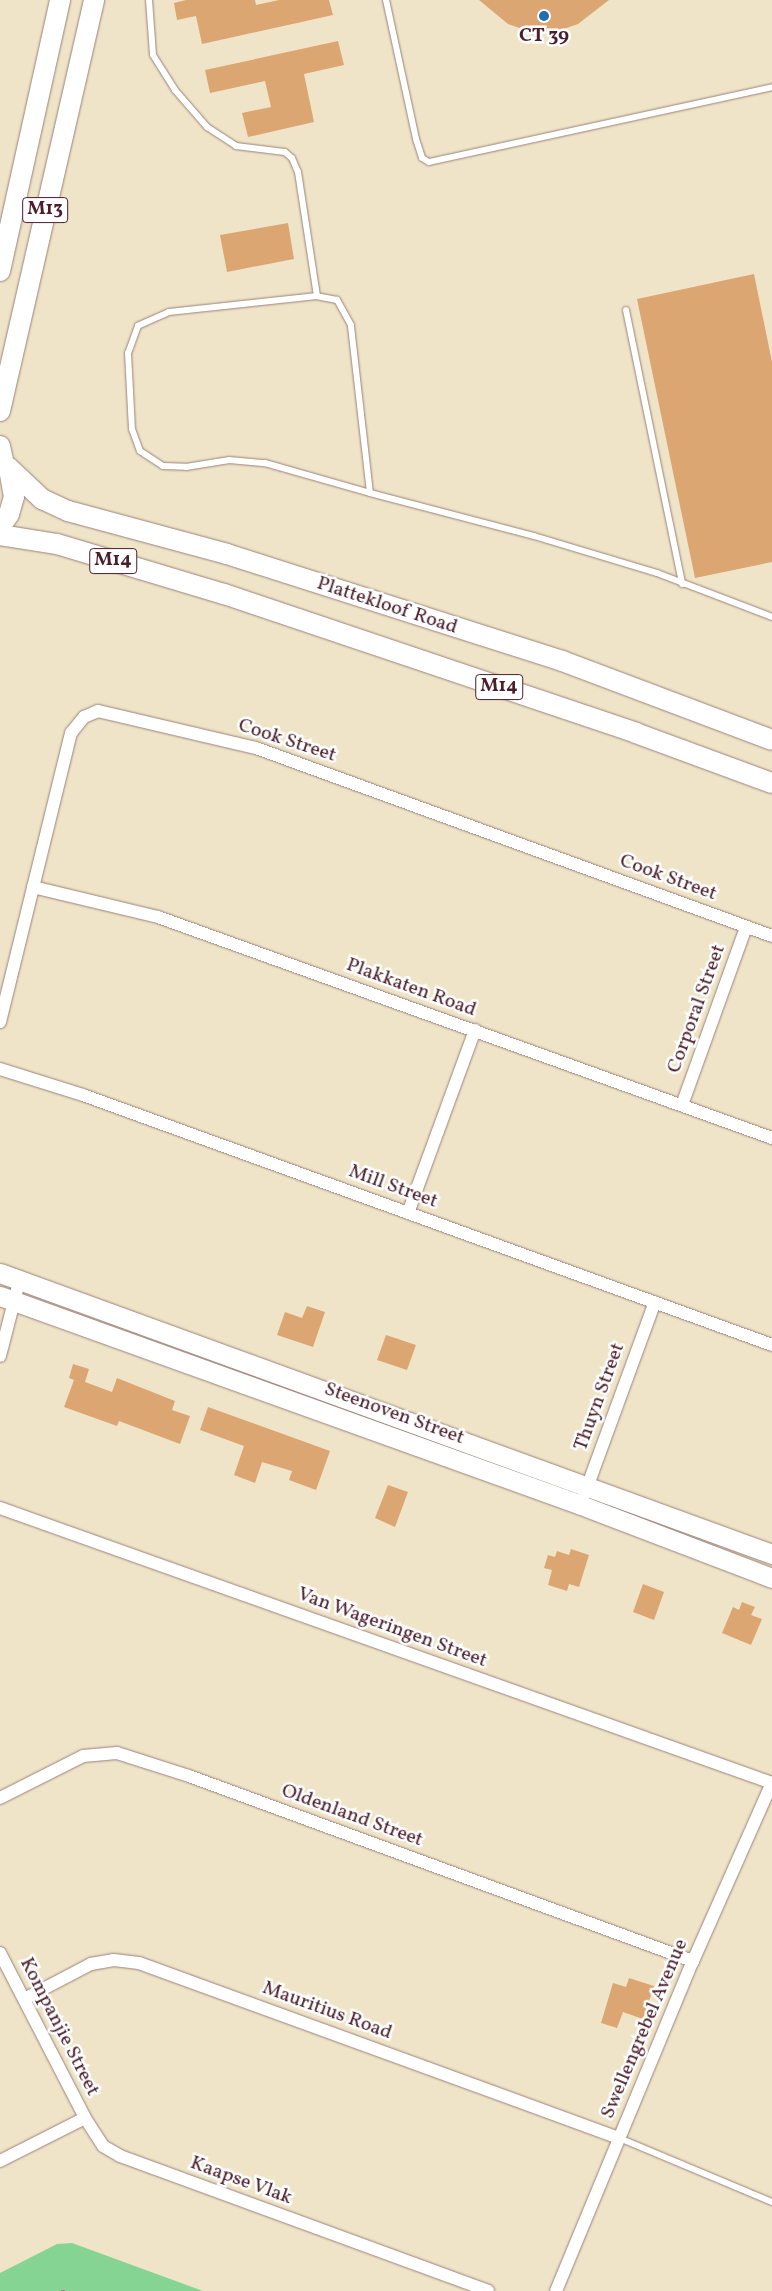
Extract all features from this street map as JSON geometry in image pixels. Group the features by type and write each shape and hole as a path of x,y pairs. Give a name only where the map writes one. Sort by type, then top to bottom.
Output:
{"main road":[{"name":"M13","path":"0,271 60,0"},
{"name":"M13","path":"0,411 94,0"},
{"name":"Plattekloof Road","path":"0,527 9,514 14,497 14,483 3,457"},
{"name":"Plattekloof Road","path":"3,457 42,499 68,511 227,554 562,661 772,740"},
{"name":"Plattekloof Road","path":"0,535 57,544 224,594 627,730 772,783"}],"street":[{"name":"Cook Street","path":"0,1022 71,733 84,717 105,711 256,748 772,936"},
{"name":"Plakkaten Road","path":"33,887 158,916 772,1138"},
{"name":"Corporal Street","path":"682,1105 746,927"},
{"path":"408,1212 475,1030"},
{"name":"Mill Street","path":"0,1069 83,1095 772,1345"},
{"name":"Steenoven Street","path":"0,1273 20,1278 772,1554"},
{"path":"0,1356 7,1298 20,1278"},
{"name":"Steenoven Street","path":"7,1298 581,1505 772,1578"},
{"name":"Thuyn Street","path":"581,1505 655,1302"},
{"name":"Van Wageringen Street","path":"0,1508 772,1783"},
{"name":"Oldenland Street","path":"0,1798 84,1756 117,1753 189,1776 693,1961"},
{"name":"Swellengrebel Avenue","path":"556,2291 693,1961 772,1783"},
{"name":"Kompanjie Street","path":"0,1953 85,2118"},
{"name":"Mauritius Road","path":"24,1998 91,1964 114,1960 139,1963 619,2138"},
{"path":"0,2161 85,2118"},
{"name":"Kaapse Vlak","path":"85,2118 103,2146 120,2156 488,2291"}],"lane":[{"path":"149,0 153,55 175,90 207,127 236,146 285,152 292,158 298,172 317,296"},
{"path":"386,0 416,139 425,161 440,162 772,86"},
{"path":"370,493 352,325 337,300 317,296 169,312 138,326 128,353 134,442 148,458 163,466 186,467 245,460 296,470 370,493 534,536 657,573 772,617"},
{"path":"626,310 682,584"},
{"path":"619,2138 772,2202"}],"green space":[{"path":"72,2243 203,2291 0,2291 0,2273 57,2244"}],"building":[{"path":"186,0 255,0 256,5 279,0 329,0 333,15 202,44 196,16 177,20 174,3"},
{"name":"CT 39","path":"479,0 609,0 578,24 555,32 531,32 508,24"},
{"path":"338,41 344,65 304,74 314,122 248,137 242,113 271,107 265,81 210,93 205,70"},
{"path":"288,223 294,259 227,272 220,235"},
{"path":"754,274 772,362 772,562 695,578 637,299"},
{"path":"307,1306 325,1312 313,1347 277,1335 285,1312 302,1318"},
{"path":"386,1335 416,1345 407,1370 377,1360"},
{"path":"73,1364 89,1369 85,1382 112,1392 117,1378 175,1401 172,1410 190,1416 180,1444 119,1421 117,1426 64,1407 74,1380 69,1378"},
{"path":"208,1407 330,1451 316,1490 289,1480 292,1471 262,1462 255,1483 234,1475 244,1446 200,1430"},
{"path":"388,1485 408,1492 395,1527 375,1518"},
{"path":"571,1549 589,1555 579,1587 569,1584 567,1591 548,1585 552,1570 544,1568 548,1555 555,1557 557,1551 569,1555"},
{"path":"643,1584 664,1592 654,1620 633,1612"},
{"path":"742,1602 755,1607 751,1615 762,1619 751,1645 722,1633 733,1607 739,1610"},
{"path":"629,1978 654,1986 643,2019 623,2012 617,2028 601,2023 613,1983 626,1987"}],"place":[{"name":"CT 39","path":"544,16"}]}
